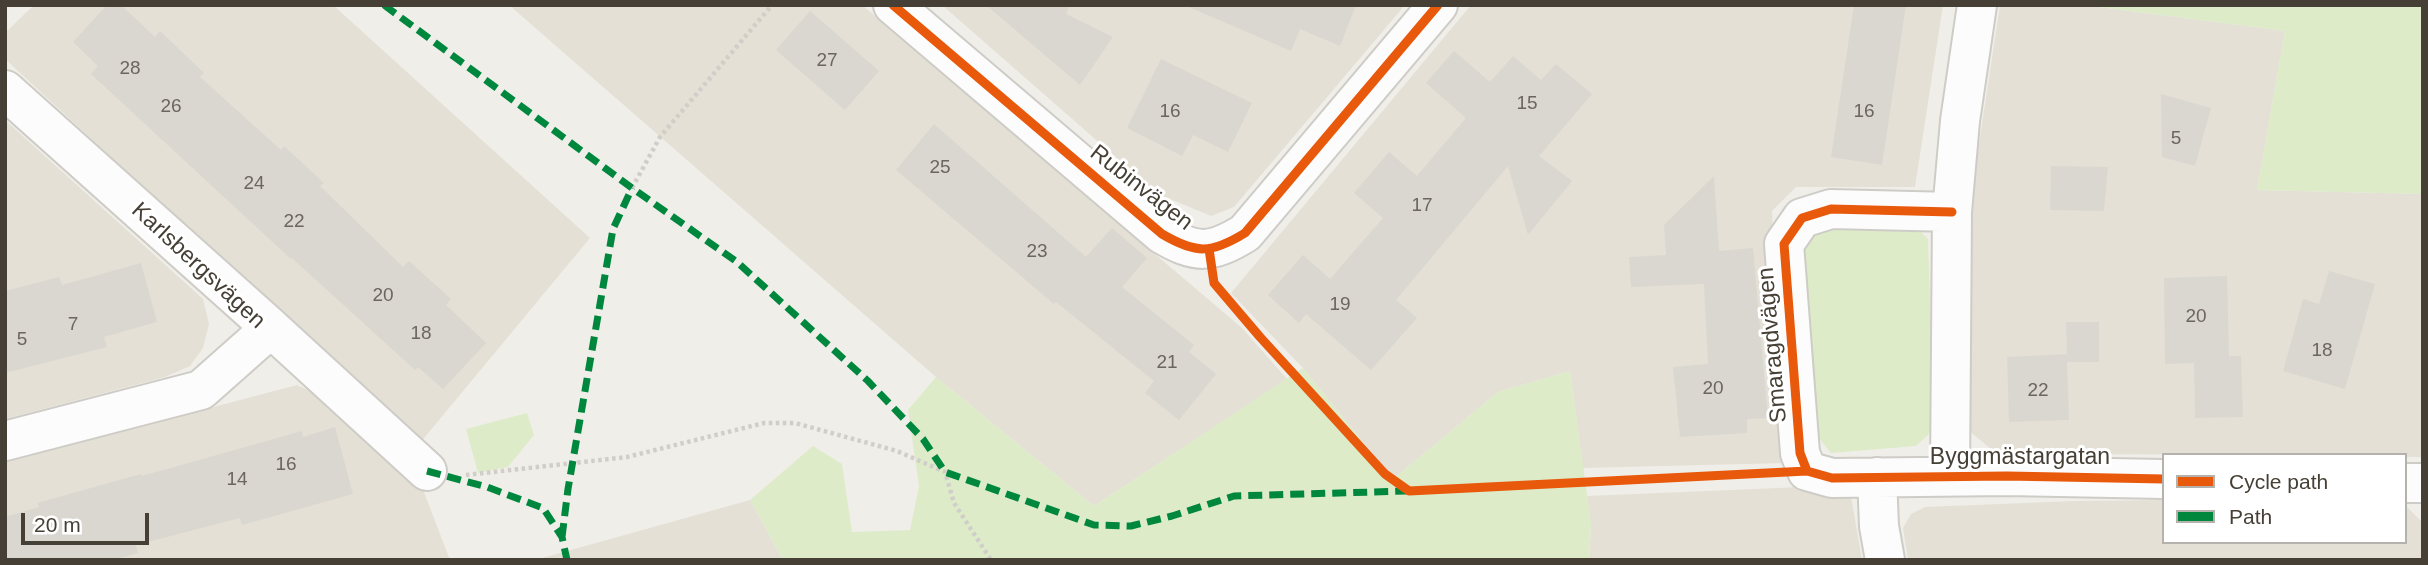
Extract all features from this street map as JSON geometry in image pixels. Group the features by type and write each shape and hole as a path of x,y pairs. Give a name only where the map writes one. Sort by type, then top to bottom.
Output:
{"street":[{"name":"Rubinvägen","path":"893,5 1162,234 1185,248 1209,248 1226,244 1245,233 1438,5"},
{"path":"1950,476 1952,212 1960,121 1977,5"},
{"name":"Karlsbergsvägen","path":"5,90 271,328 201,390 5,441"},
{"name":"Smaragdvägen","path":"1877,477 1832,478 1807,471 1800,453 1784,244 1802,218 1831,209 1952,212"},
{"path":"271,328 427,471"},
{"path":"1877,477 1879,526 1885,560"},
{"name":"Byggmästargatan","path":"1877,477 2162,479"}],"path":[{"path":"632,188 660,137 772,5"},
{"path":"464,475 627,457 764,423 795,423 897,451 945,472 954,503 991,560"}],"shaded area":[{"path":"34,5 333,5 590,238 420,443 5,59 5,33"},
{"path":"509,5 862,5 1242,328 1287,379 1094,506 936,377"},
{"path":"942,5 1405,5 1234,207 1211,216 1158,194"},
{"path":"1471,5 1943,5 1915,187 1796,187 1772,211 1784,463 1583,468 1570,371 1498,392 1393,479 1303,368 1231,293"},
{"path":"2000,5 2083,5 2285,31 2257,190 2423,194 2423,457 2407,457 2407,453 1997,454 1968,430 1969,210"},
{"path":"5,120 203,299 209,324 203,348 190,366 165,377 5,419"},
{"path":"297,385 332,401 422,487 450,560 5,560 5,462"},
{"path":"1849,485 1862,560 1589,560 1591,526 1587,496"},
{"path":"750,500 783,560 535,560"},
{"path":"2162,500 2162,544 2407,544 2407,507 2423,523 2423,560 1908,560 1903,528 1911,514 1925,507"}],"green space":[{"path":"2083,5 2423,5 2423,194 2257,190 2285,31"},
{"path":"1916,227 1928,239 1934,419 1928,435 1916,446 1831,453 1818,437 1802,244 1811,228"},
{"path":"1303,368 1393,479 1498,392 1570,371 1591,523 1589,560 783,560 750,500 813,446 842,464 852,532 910,530 919,486 908,410 936,377 1094,506"},
{"path":"527,413 534,435 508,467 478,473 466,429"}],"building":[{"path":"107,5 121,5 155,37 160,31 204,73 200,77 281,150 284,146 324,183 320,186 403,267 409,261 451,299 446,305 486,343 443,389 418,367 415,370 91,74 98,66 73,42"},
{"path":"986,5 1070,5 1066,14 1113,37 1080,85"},
{"path":"1184,5 1356,5 1340,46 1300,29 1291,51"},
{"path":"1854,5 1906,5 1882,165 1831,157"},
{"path":"810,11 879,71 845,110 776,50"},
{"path":"1454,51 1490,82 1513,56 1541,80 1556,64 1592,94 1539,156 1572,181 1528,235 1508,166 1396,300 1417,318 1371,370 1306,314 1299,323 1268,295 1303,255 1330,279 1383,218 1354,193 1389,152 1417,176 1466,118 1426,83"},
{"path":"1161,59 1252,103 1228,152 1193,135 1182,156 1127,128"},
{"path":"2161,94 2211,108 2195,166 2162,157"},
{"path":"934,124 1086,257 1112,228 1147,258 1122,287 1194,345 1189,352 1216,374 1179,420 1145,393 1154,381 1056,302 1054,304 896,170"},
{"path":"2051,166 2108,167 2104,211 2050,210"},
{"path":"1714,176 1719,251 1753,248 1768,418 1747,419 1747,433 1680,437 1673,367 1708,364 1704,284 1631,287 1629,257 1666,255 1664,225"},
{"path":"141,263 157,322 104,337 107,347 5,373 5,291 59,277 62,285"},
{"path":"2329,271 2375,284 2345,389 2283,371 2303,299 2319,304"},
{"path":"2227,276 2229,356 2241,356 2243,417 2195,418 2194,363 2165,364 2164,278"},
{"path":"2066,322 2099,322 2099,362 2067,362 2069,420 2009,422 2007,357 2067,354"},
{"path":"335,427 353,494 242,525 240,518 136,545 138,553 114,560 5,560 5,517 39,507 37,503 302,431 303,437"}],"marked path":[{"path":"384,5 737,262 868,381 923,439 945,472 1094,525 1131,526 1234,496 1406,491"},
{"path":"562,537 613,229 632,188"},
{"path":"427,471 487,487 543,508 562,537 567,560"}],"cycle path":[{"path":"893,5 1162,234 1185,245 1204,249 1222,245 1245,233 1438,5"},
{"path":"1952,212 1831,209 1802,218 1784,244 1800,453 1807,471 1832,478 2007,476 2162,479"},
{"path":"1209,249 1214,283 1385,474 1409,491 1807,471"}]}
